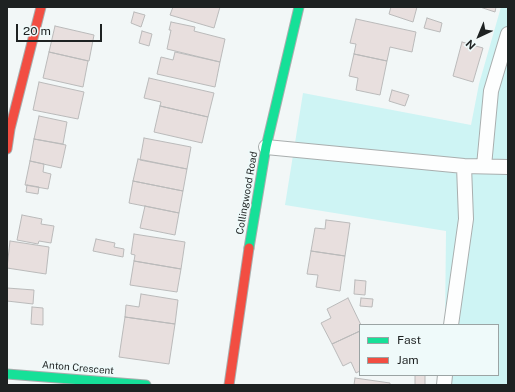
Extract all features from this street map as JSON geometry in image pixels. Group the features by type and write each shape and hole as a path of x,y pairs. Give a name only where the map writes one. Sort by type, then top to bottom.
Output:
{"street":[{"path":"7,149 10,129 10,114 41,7"},
{"name":"Collingwood Road","path":"229,385 253,219 266,147 299,7"},
{"name":"Anton Crescent","path":"7,374 146,385"}],"lane":[{"path":"484,166 491,91 508,34"},
{"path":"266,147 464,166 508,167"},
{"path":"451,324 466,219 464,166"}],"shaded area":[{"path":"501,7 508,7 508,385 444,385 444,376 499,376 499,324 445,324 446,231 285,205 303,93 471,125 479,84"}],"building":[{"path":"173,7 220,7 214,28 170,15"},
{"path":"391,7 417,7 413,22 389,14"},
{"path":"480,7 496,7 495,12"},
{"path":"134,12 145,15 141,27 131,23"},
{"path":"427,18 442,23 440,32 424,28"},
{"path":"356,19 416,32 412,52 390,47 387,61 354,54 356,44 350,43"},
{"path":"171,22 195,27 194,31 225,39 220,62 167,49"},
{"path":"55,26 94,35 89,61 49,52"},
{"path":"142,31 152,34 149,46 139,43"},
{"path":"462,42 483,48 473,82 453,76"},
{"path":"49,52 88,61 83,87 43,78"},
{"path":"175,52 220,62 215,87 157,74 161,57 173,60"},
{"path":"354,54 387,61 380,95 356,90 358,78 349,76"},
{"path":"149,78 214,93 208,117 160,106 161,102 144,98"},
{"path":"39,82 84,92 78,119 33,110"},
{"path":"392,90 409,95 405,106 389,101"},
{"path":"160,106 208,117 202,143 154,132"},
{"path":"39,116 67,122 63,144 34,139"},
{"path":"144,138 191,147 187,169 140,160"},
{"path":"34,139 66,145 61,168 30,161"},
{"path":"138,159 187,169 183,191 133,181"},
{"path":"30,161 44,164 43,172 51,174 48,189 25,185"},
{"path":"133,181 183,191 179,213 129,203"},
{"path":"27,185 39,187 38,194 26,192"},
{"path":"145,206 179,213 175,235 140,228"},
{"path":"22,215 42,219 41,224 54,226 51,243 39,241 38,244 17,240"},
{"path":"326,220 350,223 345,256 311,251 315,228 325,229"},
{"path":"134,234 185,242 181,269 134,261 135,255 131,254"},
{"path":"96,239 115,243 114,247 124,249 123,257 93,251"},
{"path":"10,241 49,247 46,274 7,268"},
{"path":"311,251 345,256 340,291 316,287 318,275 307,274"},
{"path":"134,261 181,269 177,292 130,285"},
{"path":"355,280 366,281 365,295 354,294"},
{"path":"7,288 34,290 33,304 7,301"},
{"path":"141,294 178,300 175,324 125,317 126,305 139,307"},
{"path":"348,298 361,324 359,324 359,331 332,344 321,323 331,318 327,309"},
{"path":"361,298 373,299 372,307 360,306"},
{"path":"32,307 43,308 43,325 31,324"},
{"path":"125,317 175,324 169,364 119,357"},
{"path":"359,331 359,372 356,373 351,362 343,366 332,344"},
{"path":"415,376 425,376 425,385 415,385"},
{"path":"355,378 390,383 390,385 354,385"}],"traffic: fast":[{"path":"249,248 266,147 299,7"},
{"path":"7,374 146,385"}],"traffic: jam":[{"path":"7,149 10,129 41,7"},
{"path":"229,385 249,248"}]}
